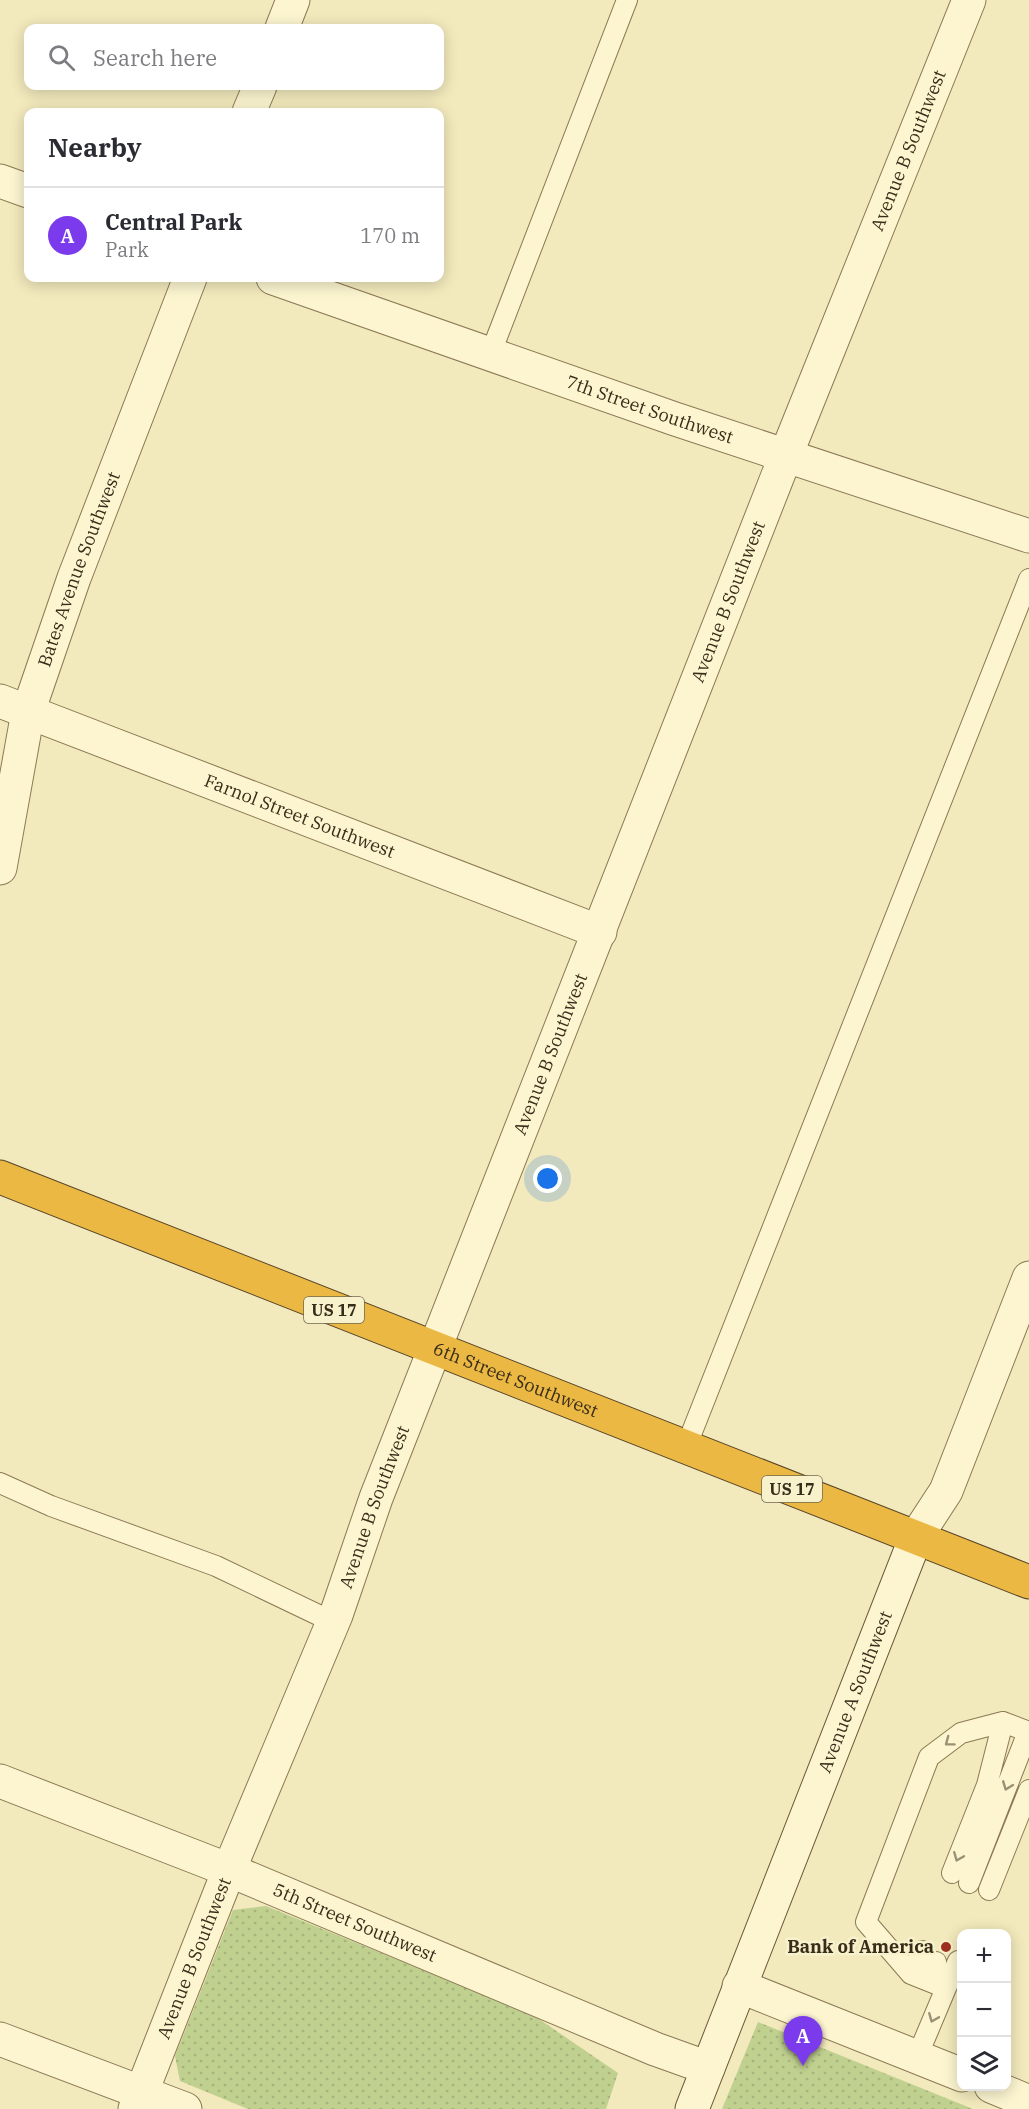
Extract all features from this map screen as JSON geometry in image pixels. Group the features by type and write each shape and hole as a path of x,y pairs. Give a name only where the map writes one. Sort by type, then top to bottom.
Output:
{"highway":[{"name":"6th Street Southwest","path":"0,1177 1029,1582"}],"street":[{"path":"284,24 293,0"},
{"name":"Avenue B Southwest","path":"138,2100 228,1870 333,1622 376,1498 434,1349 600,933 786,455 969,0"},
{"path":"251,108 258,90"},
{"path":"0,181 24,190"},
{"name":"Bates Avenue Southwest","path":"0,868 14,706 74,578 188,282"},
{"name":"7th Street Southwest","path":"284,282 490,355 1029,536"},
{"name":"Farnol Street Southwest","path":"14,706 600,933"},
{"name":"Avenue A Southwest","path":"692,2109 916,1536 946,1491 1026,1296"},
{"name":"5th Street Southwest","path":"0,1781 228,1870 644,2045 708,2068"},
{"path":"739,1986 957,2073"},
{"path":"0,2039 138,2100 185,2109"},
{"path":"1003,2091 1029,2102"}],"lane":[{"path":"490,355 627,0"},
{"path":"686,1447 1029,579"},
{"path":"0,1483 51,1506 216,1566 333,1622"},
{"path":"952,1873 987,1785 1003,1722"},
{"path":"929,1981 866,1922 929,1757 961,1733 1003,1722 1029,1732 969,1883"},
{"path":"989,1890 1029,1790"},
{"path":"917,2057 929,1981 929,1956"},
{"path":"929,1981 957,1962"}],"green space":[{"path":"266,1906 533,2015 618,2073 606,2109 248,2109 180,2081 175,2056 233,1910"},
{"path":"758,2022 973,2109 722,2109"}],"place":[{"name":"Bank of America","path":"946,1947"},
{"name":"Central Park","path":"803,2066"}]}
